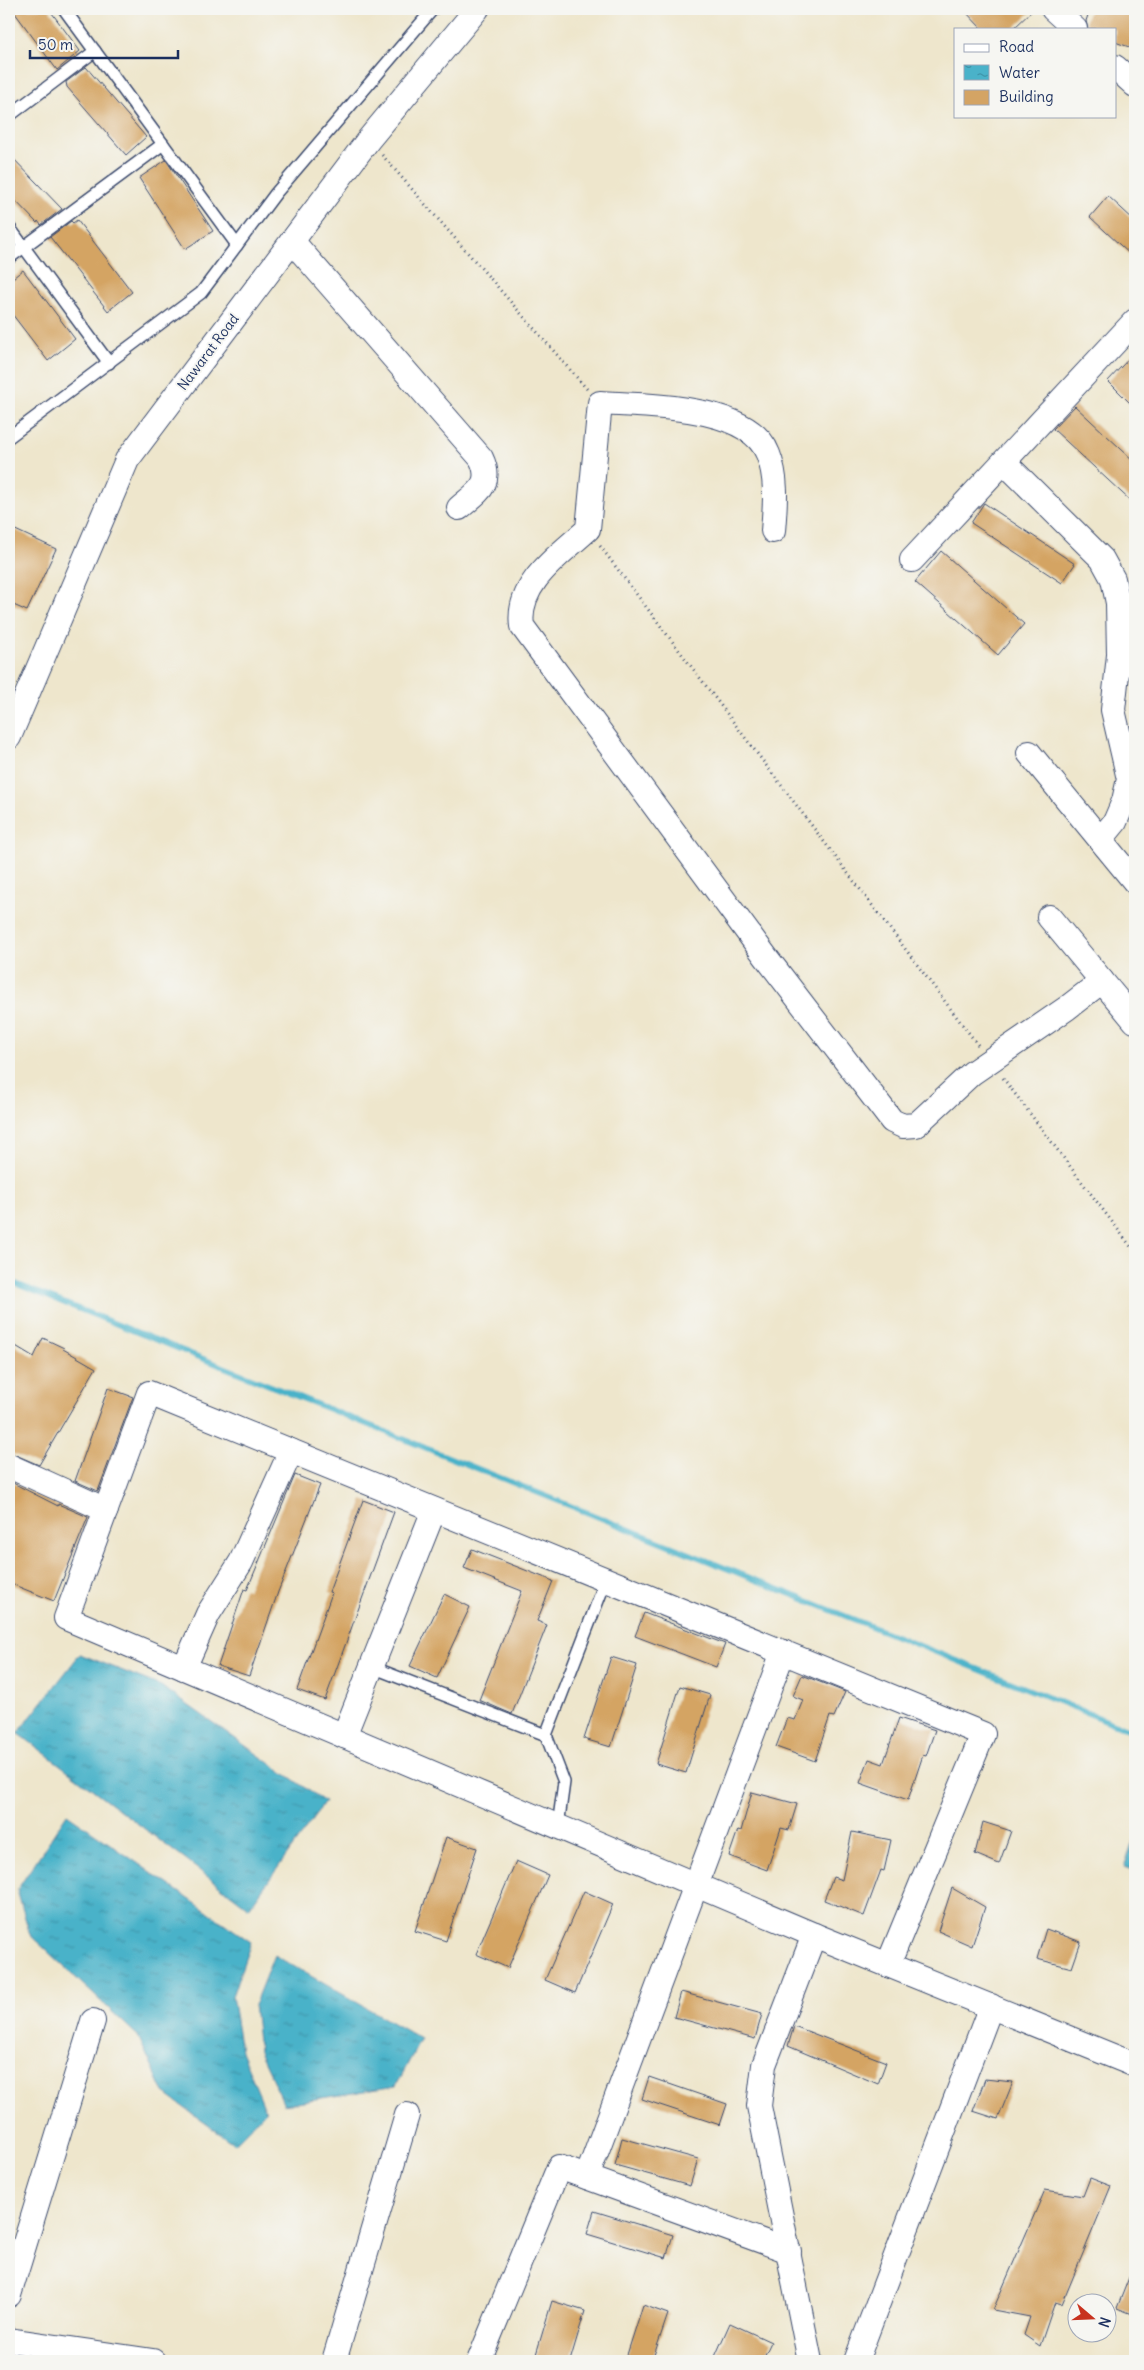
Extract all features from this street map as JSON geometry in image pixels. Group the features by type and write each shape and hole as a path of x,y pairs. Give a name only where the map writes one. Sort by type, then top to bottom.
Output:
{"street":[{"name":"Nawarat Road","path":"10,729 127,460 369,139 477,9"},
{"path":"1053,9 1074,28"},
{"path":"1116,68 1135,86"},
{"path":"292,241 481,458 486,468 486,479 481,489 459,508"},
{"path":"912,560 1135,321"},
{"path":"772,531 775,505 774,477 768,453 757,436 738,423 704,413 600,403 588,529 542,572 529,587 520,612 522,626 892,1121 903,1126 916,1125 952,1091 990,1060 1067,1008 1102,981"},
{"path":"1004,462 1102,559 1113,580 1118,603 1119,655 1114,710 1115,724 1128,766 1129,779 1124,801 1115,822 1101,839"},
{"path":"1029,753 1134,876"},
{"path":"1049,918 1135,1021"},
{"path":"888,1965 983,1734 149,1394 66,1618 814,1935 888,1965 1135,2064"},
{"path":"184,1668 208,1614 241,1562 291,1452"},
{"path":"9,1466 106,1510"},
{"path":"344,1736 434,1510"},
{"path":"587,2177 697,1886 782,1652"},
{"path":"810,2361 759,2106 764,2065 814,1935"},
{"path":"856,2361 991,2006"},
{"path":"9,2295 93,2021"},
{"path":"334,2361 407,2115"},
{"path":"478,2361 559,2167 789,2250"},
{"path":"9,2340 153,2361"}],"lane":[{"path":"64,9 237,246"},
{"path":"9,437 201,293 276,193 434,9"},
{"path":"9,116 95,50"},
{"path":"9,258 163,144"},
{"path":"9,227 109,363"},
{"path":"558,1826 564,1782 546,1735 606,1580"},
{"path":"372,1667 546,1735"}],"path":[{"path":"369,139 600,403"},
{"path":"588,529 1135,1252"}],"water":[{"path":"80,1654 161,1686 325,1802 249,1908 18,1733"},
{"path":"67,1814 251,1942 232,1996 241,2051 266,2111 234,2144 164,2093 138,2036 30,1935 17,1890"},
{"path":"1135,1836 1135,1871 1124,1867"},
{"path":"274,1955 421,2039 396,2086 284,2104 259,2051 254,2005"}],"building":[{"path":"12,9 49,9 80,51 57,70"},
{"path":"963,9 1034,9 1014,28 981,28"},
{"path":"1090,9 1135,9 1135,49 1116,42 1116,28 1088,28 1086,21"},
{"path":"86,67 146,137 126,155 67,87 66,82"},
{"path":"9,154 62,209 41,225 9,194"},
{"path":"166,160 213,231 185,249 139,178"},
{"path":"1108,196 1135,221 1135,259 1090,217"},
{"path":"77,220 132,292 108,311 50,237 71,221 73,223"},
{"path":"23,270 75,339 48,361 9,310 9,281"},
{"path":"1135,352 1135,408 1108,381"},
{"path":"1075,406 1135,462 1135,505 1053,429"},
{"path":"984,503 1075,564 1062,583 971,523"},
{"path":"9,527 56,549 27,611 9,603"},
{"path":"941,551 1024,624 998,655 915,582"},
{"path":"43,1338 64,1348 96,1368 39,1465 9,1452 9,1342 34,1357"},
{"path":"108,1388 133,1397 98,1491 75,1481"},
{"path":"295,1475 320,1485 278,1592 249,1676 218,1666 244,1589 247,1590"},
{"path":"9,1481 58,1506 58,1504 88,1517 54,1601 9,1583"},
{"path":"363,1500 394,1512 325,1700 297,1690 332,1593 329,1592"},
{"path":"472,1549 553,1581 537,1621 547,1625 512,1714 479,1700 522,1591 464,1568"},
{"path":"444,1594 470,1607 437,1678 410,1666"},
{"path":"644,1613 725,1644 716,1667 635,1636"},
{"path":"611,1657 637,1665 611,1747 584,1739"},
{"path":"802,1675 845,1692 834,1717 830,1716 815,1761 776,1747 787,1718 795,1720 803,1700 793,1696"},
{"path":"680,1686 710,1695 686,1773 656,1764"},
{"path":"899,1718 935,1730 926,1756 923,1755 908,1800 860,1783 869,1759 883,1764"},
{"path":"752,1792 797,1804 789,1830 781,1828 767,1870 729,1856 738,1830 741,1831"},
{"path":"983,1822 1011,1831 999,1864 975,1854"},
{"path":"852,1832 891,1840 884,1871 881,1870 864,1916 824,1900 833,1877 842,1880"},
{"path":"446,1837 477,1848 446,1941 415,1931"},
{"path":"516,1861 548,1875 508,1968 476,1954"},
{"path":"952,1888 985,1907 972,1946 938,1931"},
{"path":"584,1891 613,1904 575,1993 545,1980"},
{"path":"1046,1929 1081,1942 1072,1968 1037,1959"},
{"path":"681,1992 762,2014 755,2039 674,2017"},
{"path":"794,2026 886,2062 878,2084 788,2046"},
{"path":"649,2077 727,2104 720,2125 642,2099"},
{"path":"985,2079 1013,2082 998,2119 973,2111"},
{"path":"622,2138 698,2159 690,2186 615,2165"},
{"path":"1090,2178 1111,2186 1062,2304 1055,2302 1040,2346 1024,2335 1030,2317 993,2310 1045,2190 1083,2196"},
{"path":"594,2211 673,2235 666,2258 587,2234"},
{"path":"1135,2265 1135,2315 1117,2308"},
{"path":"552,2301 585,2311 570,2361 534,2361"},
{"path":"643,2305 668,2314 652,2361 625,2361"},
{"path":"730,2323 771,2342 762,2361 713,2361"}],"waterway":[{"path":"9,1281 1135,1732"}]}
